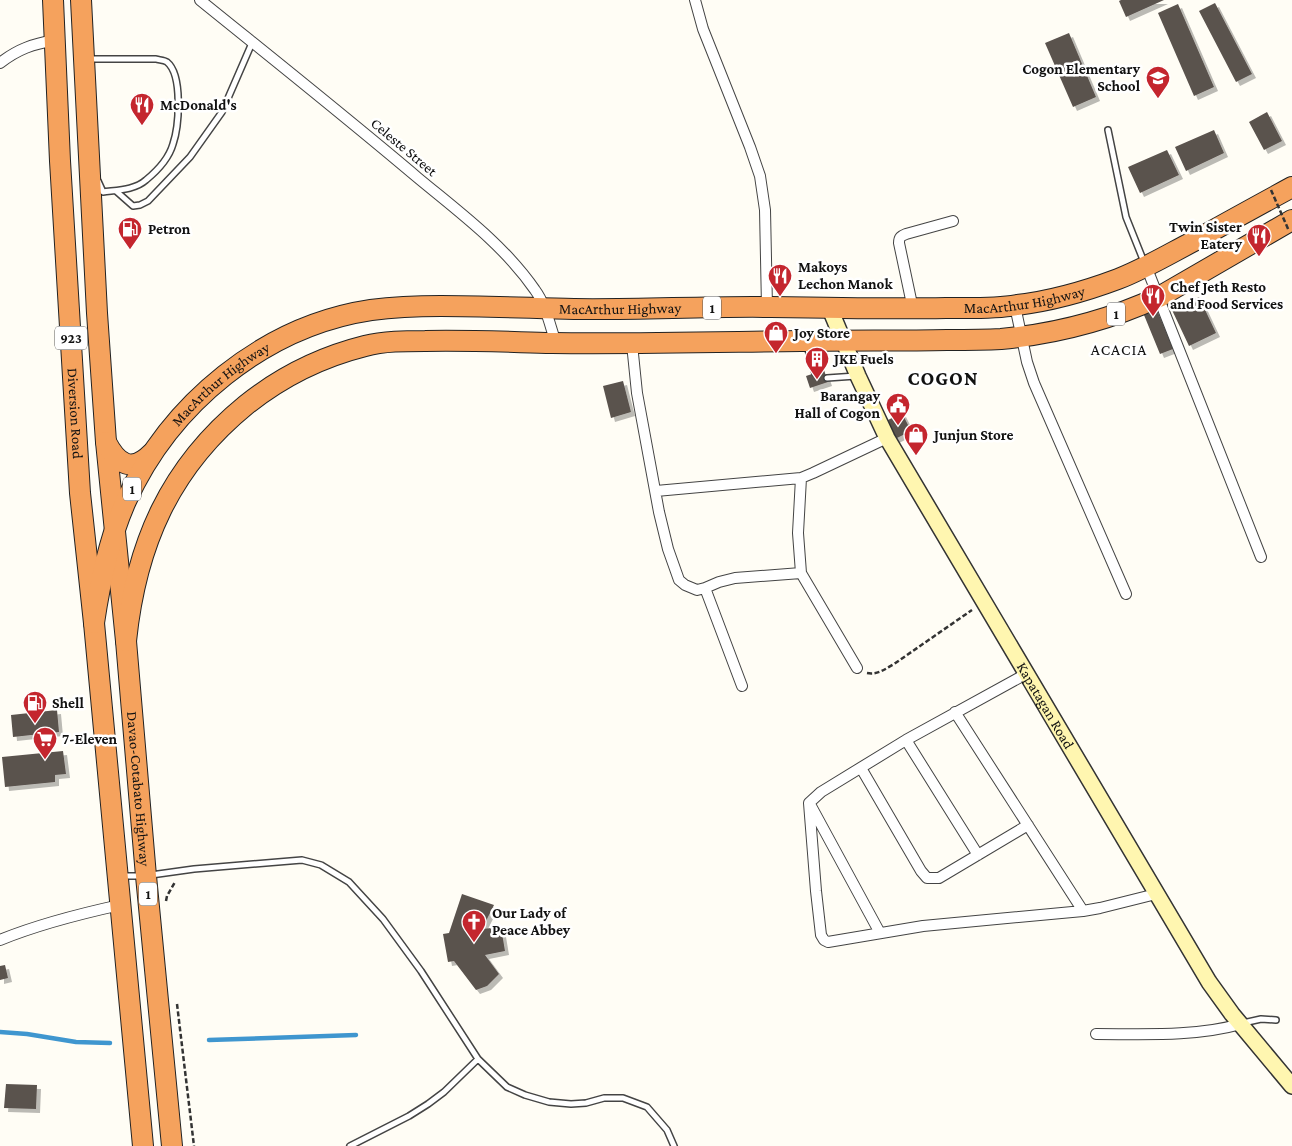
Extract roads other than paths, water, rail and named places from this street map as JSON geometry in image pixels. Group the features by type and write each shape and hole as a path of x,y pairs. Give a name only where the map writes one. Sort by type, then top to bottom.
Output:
{"highway":[{"name":"Diversion Road","path":"53,0 80,492 98,675"},
{"name":"Diversion Road","path":"81,0 97,313 106,442 126,641"},
{"name":"MacArthur Highway","path":"94,623 100,581 115,530 125,503 154,451 186,410 223,377 268,346 317,324 346,315 413,306 544,308 767,307 830,309 1015,306 1042,301 1120,278 1146,266 1292,187"},
{"name":"MacArthur Highway","path":"126,641 129,614 138,572 163,506 176,482 198,451 218,429 258,396 284,378 309,365 368,345 403,341 444,340 632,344 964,340 999,339 1045,333 1098,320 1139,306 1290,226"},
{"path":"106,442 119,461 130,465 142,462 154,451"},
{"name":"Davao-Cotabato Highway","path":"126,641 172,1146"},
{"name":"Davao-Cotabato Highway","path":"98,675 143,1146"}],"main road":[{"name":"Kapatagan Road","path":"830,309 887,438 1156,894 1209,982 1240,1024 1292,1086"}],"street":[{"name":"Celeste Street","path":"200,0 492,240 537,292 556,343"},
{"path":"695,0 703,29 760,176 764,210 767,307"},
{"path":"1,62 18,50 55,40"},
{"path":"913,309 899,238 906,234 953,221"},
{"path":"1146,266 1261,556"},
{"path":"1015,306 1027,362 1034,383 1126,594"},
{"path":"632,344 637,393 659,512 668,549 679,580 696,590 735,578 801,573"},
{"path":"656,491 801,478 887,438"},
{"path":"801,478 798,532 801,573 857,668"},
{"path":"705,588 742,686"},
{"path":"809,803 821,792 906,740 1026,674"},
{"path":"955,712 1082,911"},
{"path":"906,740 978,855"},
{"path":"861,768 921,870 928,878 939,878 1028,825"},
{"path":"809,803 821,935 828,942 923,926 1082,911 1156,894"},
{"path":"809,803 880,933"},
{"path":"0,940 61,918 120,905"},
{"path":"1096,1034 1161,1034 1217,1030 1240,1024"}],"lane":[{"path":"116,191 132,206 140,205 148,201 190,157 222,112 252,42"},
{"path":"84,59 156,59 166,62 174,71 179,94 173,144 162,165 146,181 137,187 103,192 89,160"},
{"path":"1108,130 1126,217 1146,266"},
{"path":"805,341 815,373"},
{"path":"826,378 858,376"},
{"path":"118,876 146,876 302,860 321,865 349,882 383,919 422,970 478,1060 507,1087 549,1102 571,1104 586,1103 604,1098 623,1098 646,1107 668,1130 674,1146"},
{"path":"1240,1024 1261,1019 1276,1020"},
{"path":"350,1146 409,1116 428,1104 444,1092 478,1060"}],"waterway":[{"path":"0,1032 27,1034 76,1042 110,1043"},
{"path":"209,1040 356,1035"}],"place":[{"name":"Cogon Elementary School","path":"1158,99"},
{"name":"McDonald's","path":"142,126"},
{"name":"Petron","path":"130,250"},
{"name":"Twin Sister Eatery","path":"1259,257"},
{"name":"Makoys Lechon Manok","path":"780,297"},
{"name":"Chef Jeth Resto and Food Services","path":"1153,317"},
{"name":"Joy Store","path":"776,354"},
{"name":"JKE Fuels","path":"817,380"},
{"name":"Barangay Hall of Cogon","path":"898,426"},
{"name":"Junjun Store","path":"916,456"},
{"name":"Shell","path":"35,724"},
{"name":"7-Eleven","path":"45,760"},
{"name":"Our Lady of Peace Abbey","path":"474,943"}],"district":[{"name":"ACACIA","path":"1119,349"},
{"name":"COGON","path":"943,378"}]}
